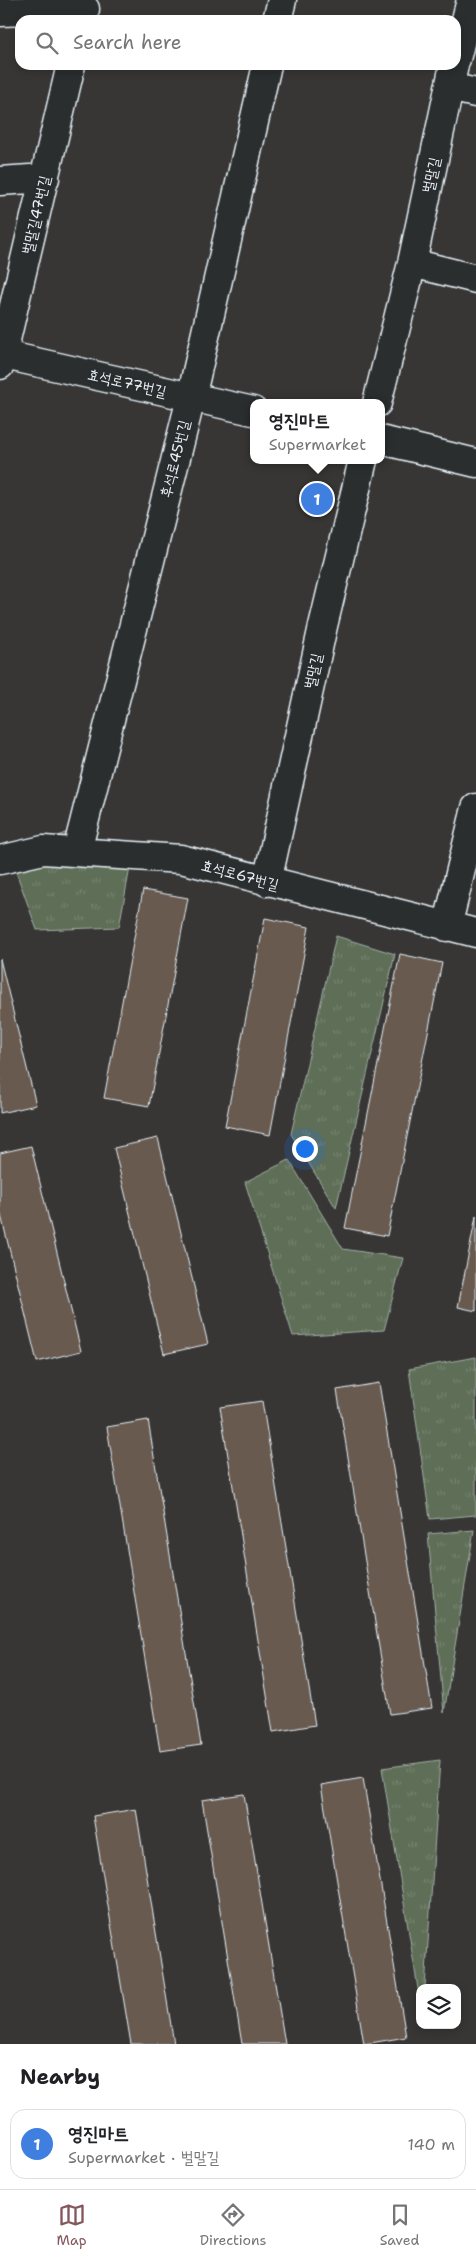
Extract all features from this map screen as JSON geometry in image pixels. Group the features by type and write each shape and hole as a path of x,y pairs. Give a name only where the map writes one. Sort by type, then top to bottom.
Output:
{"street":[{"path":"278,15 282,0"},
{"path":"461,39 471,0"},
{"path":"0,12 84,10"},
{"name":"벌말길47번길","path":"1,358 70,70"},
{"name":"후석로45번길","path":"77,851 191,398 266,70"},
{"name":"벌말길","path":"378,399 412,263 452,76 476,93"},
{"path":"0,181 45,178"},
{"path":"412,263 476,279"},
{"name":"효석로77번길","path":"1,358 250,410"},
{"path":"385,441 476,463"},
{"name":"벌말길","path":"267,882 323,626 362,464"},
{"path":"447,927 476,808"},
{"name":"효석로67번길","path":"0,860 43,850 181,859 476,933"}],"green space":[{"path":"67,832 134,846 119,927 37,930 11,858"},
{"path":"336,936 395,954 336,1208 291,1134"},
{"path":"289,1160 343,1249 403,1258 384,1330 293,1336 245,1182"},
{"path":"476,1357 476,1515 430,1519 409,1369"},
{"path":"474,1530 444,1713 428,1534"},
{"path":"440,1760 425,1984 417,1984 382,1768"}],"building":[{"path":"143,890 188,898 149,1106 104,1098"},
{"path":"265,918 309,927 270,1135 225,1126"},
{"path":"400,954 442,963 387,1236 345,1228"},
{"path":"0,959 36,1105 0,1113"},
{"path":"158,1138 208,1344 164,1354 114,1148"},
{"path":"31,1146 81,1351 37,1362 0,1211 0,1153"},
{"path":"476,1216 476,1311 458,1307"},
{"path":"379,1383 432,1708 390,1714 337,1390"},
{"path":"262,1401 315,1725 273,1732 220,1407"},
{"path":"148,1420 201,1745 160,1751 107,1427"},
{"path":"363,1778 406,2037 364,2044 321,1785"},
{"path":"244,1794 285,2044 242,2044 202,1800"},
{"path":"136,1809 174,2044 131,2044 93,1816"}],"place":[{"name":"영진마트","path":"317,499"}]}
